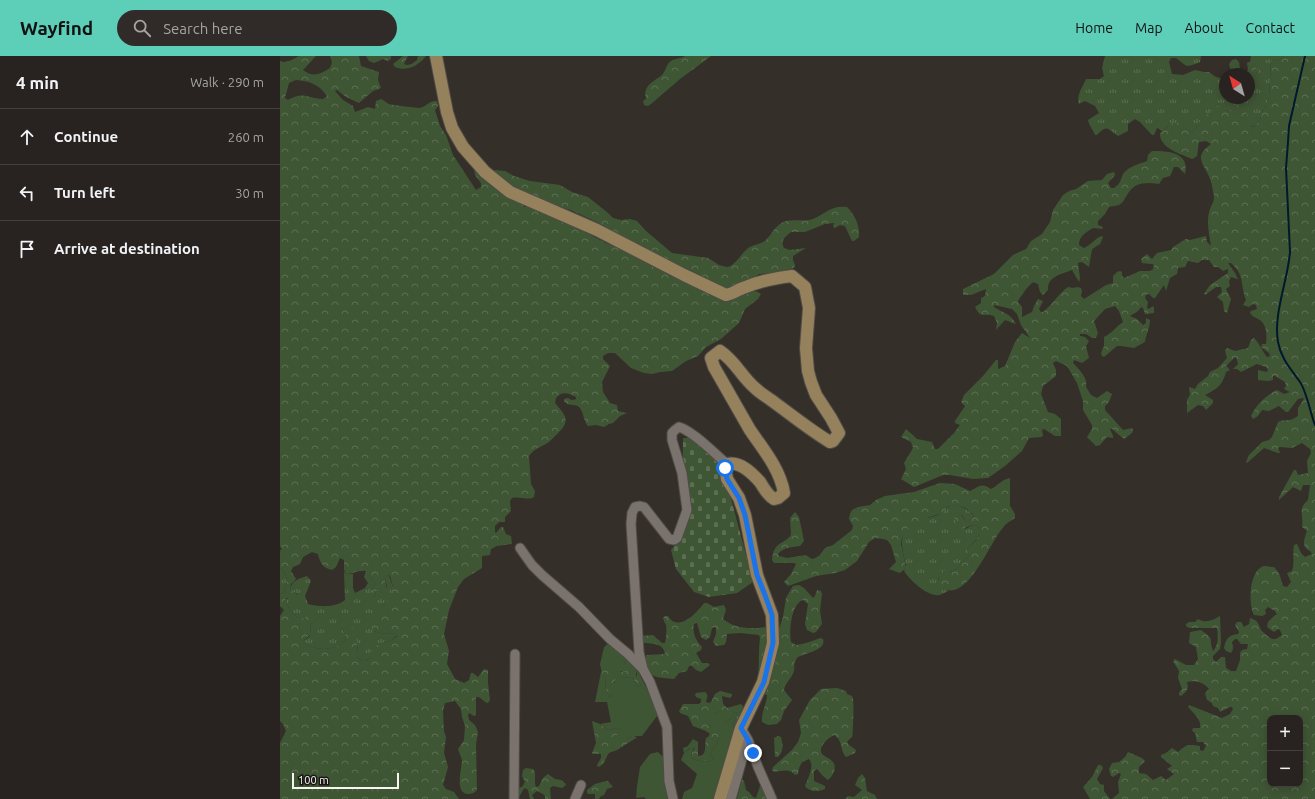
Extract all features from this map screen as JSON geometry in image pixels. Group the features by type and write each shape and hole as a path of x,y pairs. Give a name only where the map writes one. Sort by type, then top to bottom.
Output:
{"street":[{"path":"436,56 445,105 452,128 463,147 485,172 510,192 597,230 726,295 773,278 792,276 805,286 809,308 806,348 808,371 816,395 839,433 833,441 830,442 756,389 746,379 731,359 720,351 711,358 714,367 777,472 784,493 778,498 774,499 753,475 743,467 735,463 728,464 695,436 684,429 679,427 672,433 672,440 682,473 687,510 677,538 674,540 669,539 644,507 635,507 632,514 631,524 637,628 643,669"},
{"path":"720,799 741,728 764,682 773,643 772,615 757,575 745,515 739,498 727,479 725,468 728,464"},
{"path":"520,548 542,576 579,607 610,639 643,669 650,682 667,728 669,781 673,799"},
{"path":"514,799 515,654"},
{"path":"741,728 748,740 772,799"},
{"path":"731,799 740,763 748,740"},
{"path":"575,799 581,785"}],"green space":[{"path":"299,56 316,56 303,70 310,74 317,74 330,68 332,62 330,56 359,56 361,66 379,72 378,80 381,88 373,91 359,103 346,97 337,90 335,91 343,100 353,106 355,112 368,107 375,109 376,101 381,99 388,104 420,108 432,101 437,101 438,106 435,110 440,126 446,135 453,155 476,190 481,187 481,183 475,175 474,168 523,203 524,207 528,206 564,221 606,243 623,249 651,265 704,290 711,295 718,297 754,291 761,294 758,299 745,309 739,323 721,339 706,347 698,356 686,361 672,371 652,374 644,373 631,368 615,353 608,353 603,356 603,359 610,366 602,382 603,392 610,403 617,405 618,411 627,413 620,416 613,423 604,427 596,425 588,426 579,407 567,404 564,401 564,399 568,398 574,400 576,397 565,393 556,398 555,403 564,414 566,421 563,428 552,439 529,456 531,484 535,491 534,497 529,499 512,498 510,501 511,511 505,517 505,522 499,522 495,526 496,533 501,527 503,527 506,534 511,536 512,544 497,546 491,549 490,555 482,556 482,568 464,579 458,587 449,610 444,634 449,651 447,664 455,679 464,683 469,680 471,673 478,677 484,669 488,670 490,700 488,703 479,697 476,697 476,715 474,716 469,713 468,715 469,720 475,725 478,732 476,744 477,790 469,794 464,793 461,790 460,785 462,760 458,749 464,740 465,726 461,709 455,701 445,703 443,711 444,731 446,737 444,753 448,767 443,785 446,789 454,792 459,799 280,799 280,743 286,731 280,721 280,616 284,610 280,606 280,594 284,592 287,582 285,573 280,568 280,551 282,548 280,547 280,61 288,62","holes":["296,80 305,81 317,86 327,96 323,99 302,95 288,100 285,98 289,83","312,552 318,554 322,565 326,568 332,570 336,567 340,558 344,560 344,570 346,574 366,571 375,583 371,594 374,597 377,590 384,594 387,588 385,578 388,575 390,576 393,587 392,597 375,614 370,626 373,631 384,634 396,634 397,636 391,641 378,644 370,653 369,658 366,661 362,661 358,658 355,633 347,621 344,621 342,625 346,639 337,646 320,649 303,643 303,641 311,634 310,625 317,619 317,614 310,612 306,617 300,619 290,611 285,600 286,598 298,598 299,596 290,589 291,584 296,579 291,571 293,567 300,564 303,557"]},
{"path":"366,56 391,56 391,59 388,61 383,59 374,63 369,61"},
{"path":"403,56 408,56 404,64 408,65 417,60 418,56 426,56 412,67 404,69 395,67 393,64"},
{"path":"685,56 711,56 680,79 651,104 648,106 644,105 643,101 646,99 645,94 647,87 662,75 669,62"},
{"path":"1105,56 1201,56 1200,62 1189,66 1185,65 1176,58 1171,58 1169,62 1172,74 1183,75 1195,70 1209,72 1219,78 1219,104 1255,104 1255,75 1258,72 1253,63 1250,62 1251,56 1284,56 1283,58 1271,61 1269,98 1257,124 1254,127 1230,112 1224,110 1201,120 1194,131 1191,132 1185,129 1183,123 1169,124 1163,131 1157,128 1154,135 1152,135 1140,122 1135,119 1128,124 1128,131 1118,136 1108,129 1095,135 1088,120 1099,113 1095,106 1085,101 1079,104 1078,97 1086,79 1100,79 1104,76 1102,68"},
{"path":"1284,56 1315,56 1315,799 1112,799 1119,793 1118,782 1121,774 1119,773 1113,777 1111,776 1109,769 1112,763 1119,762 1128,752 1142,758 1145,761 1139,767 1139,773 1146,774 1153,780 1161,776 1166,780 1174,774 1167,769 1172,766 1161,757 1161,755 1172,748 1178,752 1190,745 1200,746 1200,750 1203,751 1206,746 1203,742 1197,742 1195,733 1192,731 1193,728 1200,728 1200,722 1197,716 1188,707 1189,705 1222,718 1230,714 1233,709 1230,707 1220,712 1218,708 1213,706 1212,703 1207,700 1205,693 1209,689 1199,682 1187,682 1187,690 1181,696 1179,695 1182,689 1178,678 1179,671 1173,661 1175,659 1186,665 1194,665 1198,659 1196,647 1189,643 1190,632 1201,630 1206,633 1211,639 1213,651 1218,640 1217,628 1189,628 1186,624 1189,622 1195,622 1198,619 1209,621 1220,616 1221,643 1220,649 1213,656 1213,659 1216,662 1221,657 1225,657 1226,668 1231,671 1236,671 1240,660 1240,653 1242,650 1247,649 1248,644 1241,644 1237,639 1235,639 1232,642 1233,649 1231,653 1226,651 1224,648 1228,638 1232,635 1238,634 1239,632 1235,625 1237,622 1241,622 1244,627 1249,624 1250,618 1256,621 1261,630 1272,639 1276,639 1282,635 1280,630 1278,629 1274,632 1267,627 1268,622 1275,615 1277,615 1275,611 1268,607 1265,610 1266,614 1262,616 1254,615 1251,603 1251,588 1255,574 1264,566 1274,567 1279,573 1283,586 1287,587 1291,582 1287,573 1292,571 1293,568 1294,545 1297,544 1301,553 1305,557 1312,554 1304,545 1307,531 1302,527 1302,510 1308,500 1310,485 1303,485 1301,491 1293,487 1279,500 1279,497 1294,470 1296,470 1298,475 1308,473 1307,461 1311,453 1310,449 1302,443 1292,448 1280,447 1278,448 1280,453 1264,448 1247,463 1246,462 1249,455 1262,442 1269,440 1272,437 1278,422 1290,420 1298,416 1298,408 1304,399 1298,399 1288,412 1279,406 1269,411 1262,410 1258,416 1253,419 1251,416 1256,408 1269,395 1277,390 1284,394 1290,392 1284,389 1286,386 1285,382 1275,376 1273,376 1273,380 1258,380 1258,370 1267,372 1268,370 1266,367 1257,364 1241,372 1237,369 1233,369 1238,364 1235,357 1226,366 1230,370 1226,372 1221,384 1216,389 1205,395 1213,400 1213,403 1206,410 1203,406 1198,405 1187,413 1187,400 1190,395 1189,387 1195,389 1210,372 1218,368 1227,358 1225,350 1227,348 1235,351 1248,348 1251,340 1254,338 1267,357 1270,356 1269,353 1261,347 1262,344 1266,344 1265,327 1261,321 1250,313 1251,311 1257,309 1256,305 1253,304 1249,307 1243,305 1246,300 1242,280 1238,272 1231,263 1228,263 1238,279 1231,277 1229,281 1230,286 1226,289 1231,299 1227,313 1224,311 1223,302 1217,297 1222,292 1221,287 1216,287 1205,295 1204,294 1210,285 1228,273 1228,269 1223,271 1218,267 1214,267 1209,260 1202,260 1198,263 1188,261 1185,267 1178,268 1177,274 1170,278 1166,291 1164,285 1155,298 1149,294 1146,295 1145,298 1148,302 1147,308 1149,309 1153,306 1154,313 1145,314 1143,308 1141,307 1130,316 1137,319 1143,325 1146,323 1146,318 1150,320 1145,342 1134,348 1117,346 1104,357 1102,356 1101,353 1104,346 1104,337 1123,322 1119,311 1115,306 1105,309 1094,321 1098,333 1096,338 1092,338 1086,334 1080,334 1080,336 1085,337 1089,341 1086,346 1089,358 1082,363 1074,360 1073,363 1086,380 1086,387 1091,395 1097,398 1107,391 1112,394 1109,402 1105,406 1105,410 1123,430 1132,428 1133,430 1132,433 1124,439 1112,429 1110,429 1113,438 1107,437 1100,445 1096,446 1087,437 1092,429 1092,425 1083,410 1083,401 1077,383 1067,366 1056,361 1053,363 1056,370 1056,376 1043,386 1041,394 1048,412 1055,414 1061,419 1061,436 1055,436 1044,429 1042,430 1043,436 1029,438 1022,451 988,478 973,479 943,475 914,487 901,479 906,469 904,463 913,448 911,442 901,437 906,429 917,439 932,442 935,449 938,449 960,425 955,423 955,421 965,406 961,402 964,395 983,376 996,360 998,360 999,369 1005,366 1015,342 1022,333 1030,338 1021,325 1017,314 1012,309 994,305 994,307 1009,315 1016,324 1005,320 996,330 997,323 994,316 981,315 975,307 981,303 981,298 985,296 986,289 971,295 963,295 963,289 994,274 1013,255 1026,249 1031,241 1042,234 1050,222 1053,210 1063,195 1069,191 1076,189 1088,181 1102,180 1107,174 1114,172 1115,175 1108,183 1111,188 1114,188 1128,169 1147,161 1148,155 1152,151 1171,152 1176,154 1181,157 1186,167 1185,174 1178,167 1174,167 1170,176 1163,178 1159,184 1145,183 1137,185 1130,191 1120,204 1109,207 1098,221 1098,225 1103,227 1102,229 1093,228 1085,233 1080,239 1079,245 1084,248 1100,237 1103,237 1100,244 1092,249 1089,267 1082,262 1078,263 1080,278 1079,282 1072,270 1063,273 1052,279 1048,286 1048,290 1043,295 1040,292 1038,284 1032,283 1018,302 1022,307 1022,317 1032,312 1038,299 1043,301 1039,309 1043,312 1068,287 1081,288 1081,296 1084,299 1106,285 1113,283 1113,276 1117,272 1122,272 1122,276 1124,278 1140,271 1150,271 1153,269 1154,265 1142,263 1141,259 1147,254 1152,259 1157,253 1171,250 1173,247 1186,239 1190,240 1206,236 1207,242 1211,246 1208,218 1214,197 1211,181 1202,162 1201,156 1206,148 1211,144 1206,141 1199,142 1197,156 1192,159 1177,153 1163,143 1160,133 1169,124 1183,122 1185,129 1191,132 1194,131 1201,120 1220,104 1221,104 1224,110 1230,112 1234,104 1243,109 1248,116 1251,126 1254,127 1257,124 1269,98 1271,61 1283,58"},
{"path":"1236,59 1239,62 1240,68 1230,68 1229,64 1232,60"},
{"path":"1253,62 1258,72 1255,75 1255,68 1248,68 1247,63"},
{"path":"494,170 505,171 514,176 530,181 560,185 572,192 588,197 613,218 637,221 646,231 672,253 708,258 719,265 727,267 735,262 749,247 766,240 780,224 791,220 813,219 828,210 837,207 847,207 850,210 858,225 859,237 852,241 845,226 840,225 835,228 833,227 834,223 825,224 805,232 791,232 783,241 784,248 790,250 806,248 793,256 795,265 794,268 774,273 759,274 749,282 733,290 721,288 700,275 613,232 599,223 573,211 517,192 494,172"},
{"path":"683,438 697,438 717,461 727,483 753,582 737,593 709,597 694,592 676,569 671,550 682,536"},
{"path":"1010,478 1010,506 1015,514 1015,518 1006,524 999,532 972,576 956,590 944,589 937,583 946,568 953,572 969,556 968,548 975,541 979,530 978,526 973,525 961,529 957,525 954,517 959,513 966,521 970,521 974,516 969,510 955,505 947,507 943,513 917,521 906,530 901,544 906,568 900,573 889,569 896,562 891,545 887,540 875,538 869,542 857,561 845,570 816,576 788,586 784,582 791,574 796,564 774,563 772,560 773,554 779,544 791,535 790,518 795,512 799,517 804,541 800,546 785,549 778,554 779,556 787,558 806,555 813,559 819,556 825,548 833,545 852,530 853,526 849,519 850,514 852,510 858,507 870,505 876,500 885,496 914,492 940,483 955,484 970,491 982,486 991,489 1004,480"},
{"path":"953,505 962,507 974,516 970,521 966,521 961,514 965,529 973,525 978,526 979,533 977,538 968,548 969,556 953,572 949,571 938,579 941,587 948,591 940,595 935,595 924,591 910,579 904,571 906,566 902,547 903,536 905,531 916,521 938,515"},
{"path":"280,568 286,575 287,582 284,592 280,594"},
{"path":"366,571 375,583 371,594 374,597 377,590 382,593 387,587 385,578 388,575 393,587 393,595 390,601 383,606 373,631 397,635 391,641 378,644 369,658 364,662 358,658 358,645 342,628 346,639 337,646 320,649 303,643 303,641 309,637 311,632 310,625 317,619 306,617 300,619 290,611 285,600 298,594 290,589 293,583 307,576 311,581 305,596 308,604 317,606 332,606 345,600 344,572 346,574 353,574 353,588 355,593 365,588 368,583 364,577"},
{"path":"799,585 804,588 813,598 817,590 821,591 820,611 822,624 816,632 813,633 807,630 805,624 808,604 803,600 793,612 790,631 791,642 796,645 820,638 823,639 823,643 818,649 797,658 793,674 784,690 792,700 784,711 781,720 777,724 768,725 762,722 762,715 767,695 764,694 764,691 776,655 779,629 783,617 786,598 793,586"},
{"path":"704,603 714,607 724,605 726,610 723,619 733,625 748,628 765,627 768,640 757,684 759,635 740,633 727,634 724,645 716,646 713,642 716,634 716,628 712,628 710,637 706,640 701,637 697,623 694,624 694,634 702,647 701,650 696,653 702,663 708,663 710,665 701,672 692,666 689,666 687,671 679,673 674,679 652,675 647,668 645,661 647,655 665,654 662,647 642,643 641,636 653,635 662,643 665,643 666,625 663,618 668,616 672,621 677,623 682,622 697,612"},
{"path":"609,643 627,657 624,663 629,666 627,671 612,674 600,664 604,647"},
{"path":"627,657 637,669 636,675 641,685 638,687 632,677 618,678 614,682 614,693 610,697 606,691 606,679 602,674 600,664 608,670 623,672 625,665 624,661"},
{"path":"637,669 658,712 657,716 642,736 633,736 619,742 617,741 617,735 621,733 620,729 616,728 608,730 600,724 611,722 607,702 595,702 601,672 606,679 605,684 607,693 610,697 614,693 614,683 617,678 632,677 638,687 641,685 637,679"},
{"path":"837,688 846,691 847,694 852,696 853,699 852,737 847,742 856,750 855,753 846,757 837,737 834,735 829,738 822,746 821,752 833,762 835,768 832,776 828,780 817,769 814,771 814,781 825,786 825,789 820,791 812,790 805,786 811,769 811,762 809,759 802,762 798,774 795,775 791,771 774,772 772,770 773,767 792,750 798,742 801,733 799,720 810,700 821,689"},
{"path":"720,691 732,694 730,698 722,696 723,704 727,708 741,704 743,706 736,730 733,729 734,721 738,713 735,712 731,719 725,722 722,710 714,714 708,712 706,717 708,725 727,731 730,733 730,736 719,736 717,744 710,753 713,760 699,761 693,759 691,758 692,752 695,748 690,748 684,753 683,748 688,746 693,739 698,742 698,756 701,756 705,750 706,738 710,734 693,726 688,716 680,713 679,711 683,704 699,704 701,702 701,699 696,697 696,693 705,692 707,695 706,702 709,703 715,694"},
{"path":"725,710 725,722 731,719 735,712 738,713 734,721 733,729 736,730 713,799 682,799 684,792 692,788 697,774 681,760 684,753 695,745 691,758 702,761 713,760 710,753 717,744 719,736 730,736 730,733 708,725 706,722 708,712 713,712 714,714"},
{"path":"592,721 600,724 608,730 616,728 620,729 626,739 633,736 637,737 617,750 609,753 604,763 598,767 597,765 601,758 601,754 592,753 596,743"},
{"path":"778,736 781,737 782,748 778,757 775,757 774,738"},
{"path":"658,752 663,757 668,797 667,799 646,799 644,797 636,798 640,767 650,754"},
{"path":"1098,765 1101,765 1103,768 1097,779 1100,784 1104,785 1104,791 1110,799 1090,799 1083,787 1092,777"},
{"path":"526,768 533,769 535,772 536,787 539,786 543,778 548,774 566,784 562,788 553,786 550,788 551,799 545,799 543,794 537,791 532,795 534,799 530,799 528,790 525,788 518,799 516,788 522,787 525,782 522,776 523,770"},
{"path":"862,774 865,778 867,791 875,795 877,799 845,799 848,796 854,797 862,790 855,785 858,778"},
{"path":"742,779 746,790 756,798 760,786 764,784 770,799 737,799"},
{"path":"608,781 613,787 607,789 604,795 599,799 595,799 595,794 588,794 587,790 595,784"}],"waterway":[{"path":"1305,56 1289,126 1286,168 1290,252 1277,320 1277,331 1281,354 1302,386 1315,425"}],"route":[{"path":"725,468 727,479 739,498 745,515 757,575 772,615 773,643 764,682 741,728 753,753"}]}
